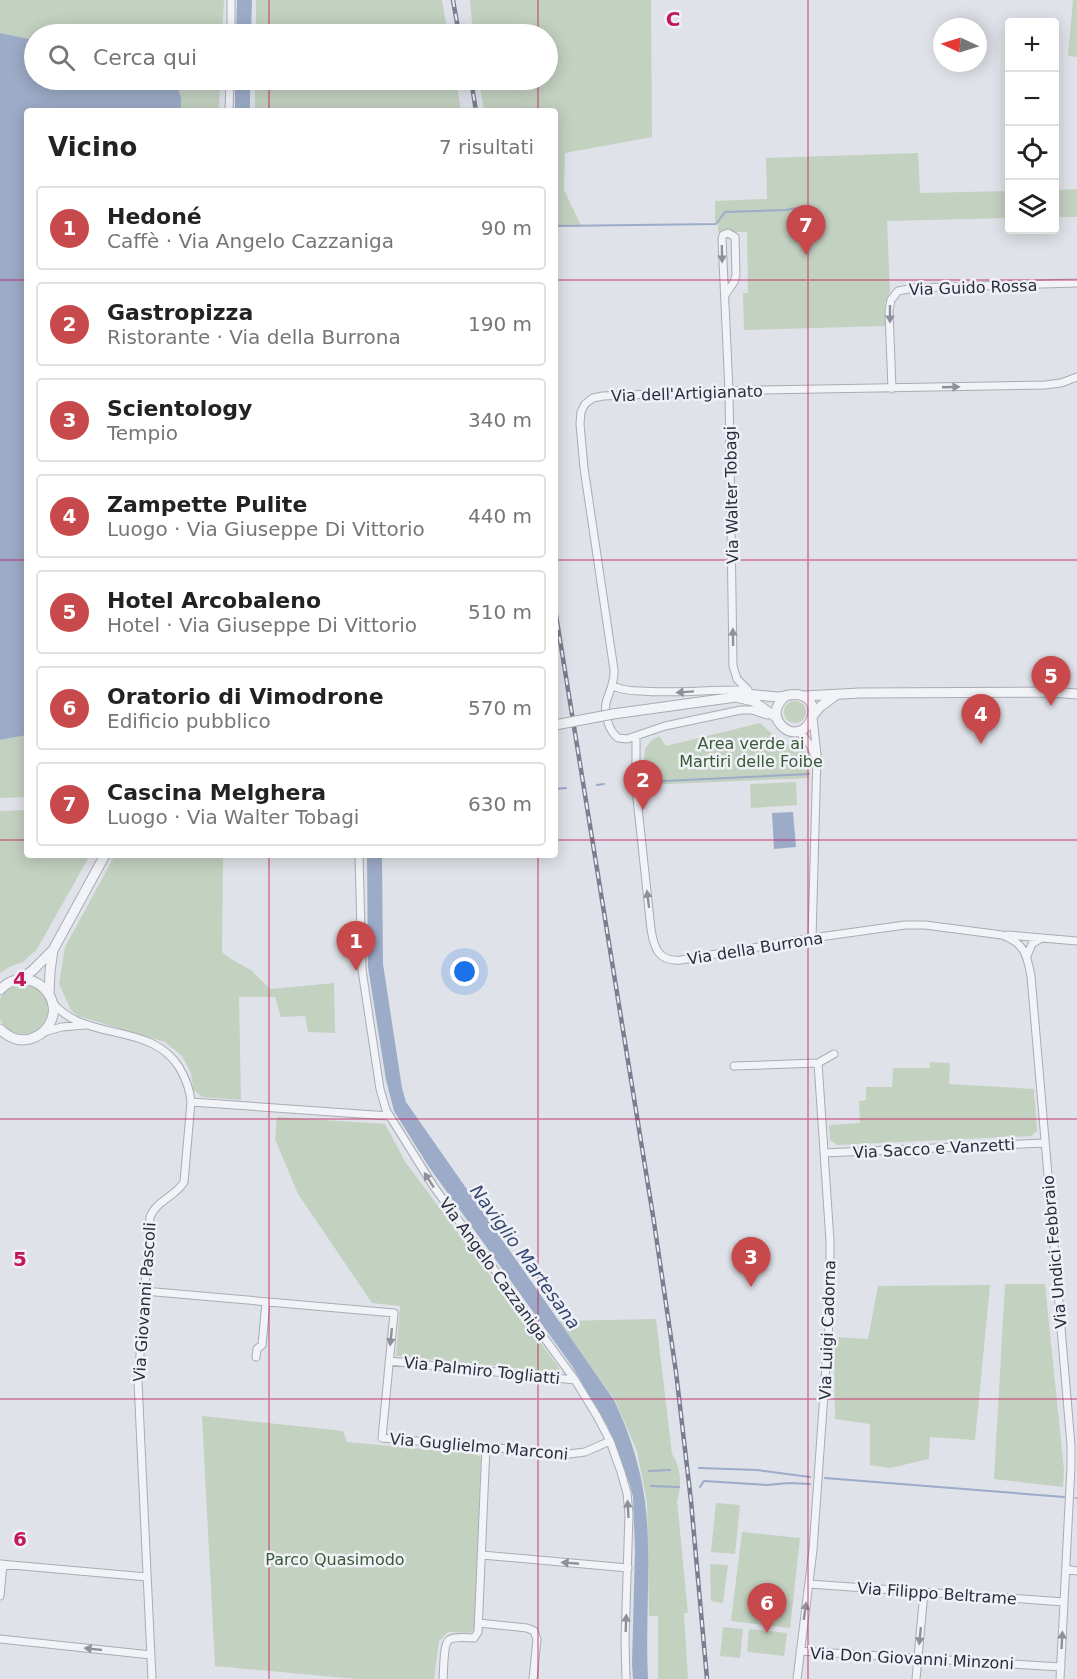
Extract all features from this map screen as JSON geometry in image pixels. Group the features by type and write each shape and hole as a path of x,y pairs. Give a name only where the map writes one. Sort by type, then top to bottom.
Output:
{"street":[{"path":"231,0 231,24"},
{"path":"229,108 230,90"},
{"name":"Via Walter Tobagi","path":"725,295 734,282 736,272 736,240 728,233 722,237 729,391 733,666 736,679 748,690"},
{"name":"Via Guido Rossa","path":"892,389 889,311 891,300 898,291 914,288 1077,283"},
{"name":"Via dell'Artigianato","path":"636,737 620,739 610,730 606,707 613,687 614,666 580,424 583,407 589,400 601,397 729,391 1045,385 1061,383 1077,377"},
{"path":"613,687 662,693 721,689 748,690 763,695"},
{"path":"558,724 749,694 804,696 1077,692"},
{"path":"731,697 753,701 786,729 798,731 808,726 828,700 838,694"},
{"path":"778,721 777,706 786,696"},
{"path":"804,696 812,705 817,766 812,938"},
{"path":"636,737 665,726 745,710 762,713 778,721"},
{"path":"798,731 812,748 817,766"},
{"name":"Via della Burrona","path":"636,737 635,768 641,842 653,939 657,950 664,958 678,961 812,938 913,924 1077,941"},
{"path":"21,979 53,950 103,858"},
{"name":"Via Angelo Cazzaniga","path":"359,858 363,980 380,1089 388,1116 434,1187 575,1380 610,1441 621,1472 627,1493 629,1522 626,1679"},
{"name":"Via della Burrona","path":"998,934 1015,941 1027,956"},
{"path":"1027,956 1032,944 1041,938"},
{"path":"2,1032 12,1038 36,1037 43,1032 52,1019 50,972 53,950"},
{"name":"Via Undici Febbraio","path":"1027,956 1071,1445 1060,1679"},
{"path":"0,990 11,981 21,979 37,982 64,1013 88,1025 145,1040 164,1049 181,1071 191,1102 388,1116"},
{"path":"43,1032 67,1026 88,1025"},
{"path":"734,1066 818,1064 834,1054"},
{"name":"Via Luigi Cadorna","path":"796,1679 819,1487 830,1308 830,1241 818,1064"},
{"name":"Via Giovanni Pascoli","path":"152,1679 138,1386 144,1291 151,1214 180,1187 185,1178 191,1102"},
{"name":"Via Sacco e Vanzetti","path":"824,1153 1045,1143"},
{"path":"144,1291 394,1313 389,1361"},
{"path":"256,1357 257,1349 261,1345 266,1302"},
{"name":"Via Palmiro Togliatti","path":"389,1361 575,1380"},
{"name":"Via Guglielmo Marconi","path":"389,1361 382,1438 572,1454 588,1451 610,1441"},
{"path":"443,1679 447,1642 452,1639 476,1637 478,1632 486,1446"},
{"path":"482,1555 628,1568"},
{"path":"0,1596 1,1564 147,1577"},
{"path":"1066,1569 1077,1571"},
{"name":"Via Filippo Beltrame","path":"809,1584 1064,1602"},
{"path":"916,1679 924,1592"},
{"path":"479,1623 527,1628 535,1632 537,1639 533,1679"},
{"path":"0,1639 151,1655"},
{"name":"Via Don Giovanni Minzoni","path":"800,1651 1061,1667"}],"green space":[{"path":"0,0 224,0 223,24 24,24 24,38 0,33"},
{"path":"256,0 442,0 446,24 256,24"},
{"path":"470,0 651,0 652,137 565,153 564,190 582,227 558,226 558,108 484,108 481,90 558,90 558,24 472,24"},
{"path":"1073,0 1077,0 1077,57 1068,56"},
{"path":"179,90 220,90 219,108 181,108"},
{"path":"255,90 458,90 461,108 255,108"},
{"path":"918,153 920,193 1005,191 1005,218 887,221 890,292 885,303 885,326 744,330 743,293 748,293 747,232 718,232 718,223 715,222 715,201 767,199 766,158"},
{"path":"1077,189 1077,217 1059,217 1059,190"},
{"path":"795,701 803,704 806,712 803,720 795,723 787,720 784,712 787,704"},
{"name":"Area verde ai Martiri delle Foibe","path":"760,723 794,749 805,750 809,778 643,785 645,749 659,736 666,746"},
{"path":"24,736 24,797 0,798 0,740"},
{"path":"796,782 797,805 751,808 750,784"},
{"path":"24,810 24,858 88,858 37,949 23,962 0,973 0,811"},
{"path":"113,858 223,858 222,952 251,970 270,989 334,983 335,1033 308,1032 305,1016 281,1017 275,997 239,997 241,1100 202,1097 193,1089 191,1073 182,1056 165,1042 78,1016 71,1010 59,984 65,947"},
{"path":"18,984 28,984 37,988 44,995 48,1004 48,1014 44,1023 37,1030 28,1034 18,1034 9,1030 -1,1016 -1,1002 2,995 9,988"},
{"path":"930,1062 950,1063 949,1084 1034,1089 1037,1131 1031,1136 837,1145 830,1140 829,1125 860,1123 859,1101 866,1100 866,1087 892,1087 893,1068 930,1068"},
{"path":"277,1117 385,1124 406,1163 563,1373 396,1356 400,1306 372,1303 298,1194 275,1139"},
{"path":"1005,1284 1045,1284 1064,1470 1063,1487 994,1479"},
{"path":"990,1285 975,1440 930,1437 929,1459 890,1468 870,1465 870,1424 835,1419 834,1337 868,1339 878,1286"},
{"path":"656,1319 672,1454 680,1477 677,1501 688,1613 684,1613 688,1679 658,1679 658,1616 649,1616 647,1503 637,1451 615,1400 558,1321"},
{"name":"Parco Quasimodo","path":"202,1416 343,1431 347,1442 466,1453 478,1455 481,1458 474,1629 471,1633 448,1632 439,1641 434,1679 356,1679 215,1666"},
{"path":"716,1503 740,1505 735,1554 711,1552"},
{"path":"742,1532 800,1538 790,1628 731,1621"},
{"path":"710,1564 728,1565 723,1603 711,1601"},
{"path":"723,1627 743,1629 740,1658 720,1656"},
{"path":"749,1629 787,1633 784,1656 747,1652"}],"water":[{"path":"237,0 252,0 251,24 236,24"},
{"path":"0,33 24,38 24,90 179,90 181,108 24,108 24,736 0,740"},
{"path":"235,90 250,90 250,108 235,108"},
{"path":"793,812 796,847 774,849 772,813"},
{"path":"367,858 382,858 383,964 406,1102 614,1400 629,1437 640,1475 647,1523 648,1679 633,1679 635,1550 633,1497 608,1427 572,1366 429,1167 394,1111 386,1080 368,967"}],"waterway":[{"path":"558,226 716,224 725,212 785,210 810,206"},
{"path":"643,782 809,774"},
{"path":"597,785 604,784"},
{"path":"558,789 566,788"},
{"path":"699,1468 757,1470 810,1477"},
{"path":"649,1471 670,1470"},
{"path":"825,1478 1064,1497"},
{"path":"700,1487 704,1481 767,1485 810,1484"},
{"path":"651,1486 679,1487"}],"railway":[{"path":"453,0 457,24"},
{"path":"473,90 476,108"},
{"path":"558,628 676,1372 691,1501 707,1679"}],"place":[{"name":"Cascina Melghera","path":"806,255"},
{"name":"Hotel Arcobaleno","path":"1051,706"},
{"name":"Zampette Pulite","path":"981,744"},
{"name":"Gastropizza","path":"643,810"},
{"name":"Hedoné","path":"356,971"},
{"name":"Scientology","path":"751,1287"},
{"name":"Oratorio di Vimodrone","path":"767,1633"}],"water label":[{"name":"Naviglio Martesana","path":"525,1257"}]}
